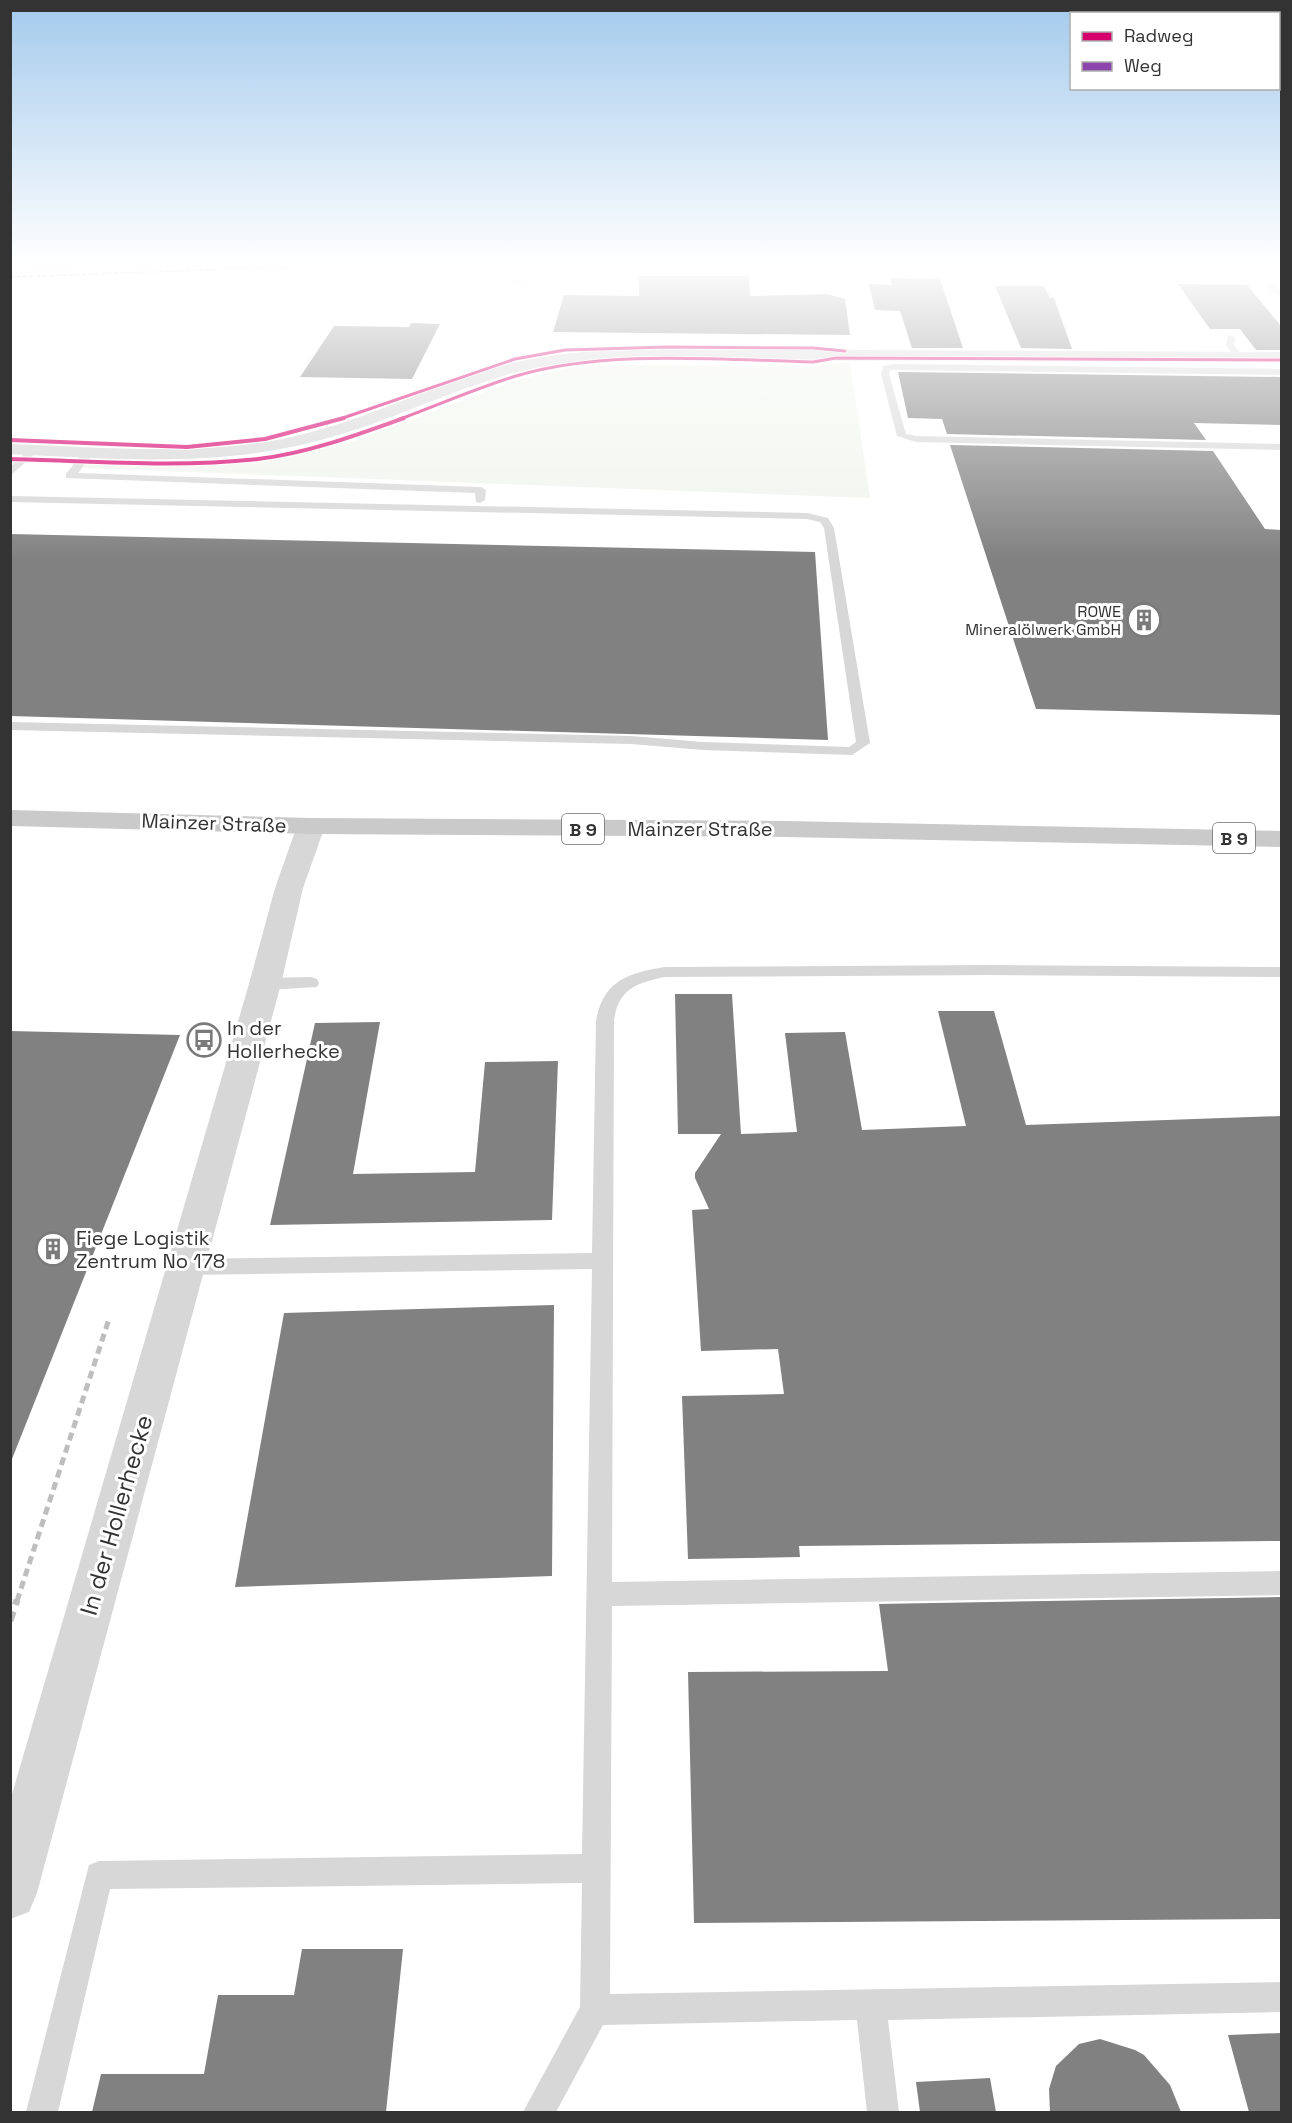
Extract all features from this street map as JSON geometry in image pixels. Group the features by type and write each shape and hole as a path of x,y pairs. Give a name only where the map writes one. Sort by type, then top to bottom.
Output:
{"main road":[{"name":"Mainzer Straße","path":"10,818 311,826 798,829 1281,839"}],"street":[{"path":"10,448 189,454 236,451 284,444 329,432 502,371 543,362"},
{"name":"In der Hollerhecke","path":"10,1893 265,984 289,888 311,826"}],"lane":[{"path":"1281,372 894,367 886,368 885,374 902,436 916,439 1281,447"},
{"path":"10,473 34,450"},
{"path":"89,452 66,479 114,477 388,487 432,494 481,490 480,500"},
{"path":"103,493 114,477"},
{"path":"147,494 159,479"},
{"path":"196,494 206,480"},
{"path":"242,495 252,482"},
{"path":"289,496 297,484"},
{"path":"336,497 344,486"},
{"path":"384,499 388,487"},
{"path":"10,499 807,516 824,520 829,528 863,743 852,751 703,746 631,740 10,726"},
{"path":"539,2112 595,2010 606,1007 613,993 645,975 665,972 981,970 1281,972"},
{"path":"265,984 311,983"},
{"path":"185,1267 603,1262"},
{"path":"599,1594 1281,1584"},
{"path":"42,2112 99,1875 597,1868"},
{"path":"595,2010 1281,1997"},
{"path":"871,2005 883,2112"}],"shaded area":[{"path":"850,362 870,498 82,468 86,463 217,465 262,462 348,443 520,379 575,367 814,366"}],"building":[{"path":"310,362 421,362 412,379 300,377"},
{"path":"898,372 1281,377 1281,425 1194,423 1206,440 947,434 942,419 908,418"},
{"name":"ROWE Mineralölwerk GmbH","path":"950,445 1213,451 1265,529 1281,530 1281,715 1036,709"},
{"path":"10,534 815,552 828,740 10,716"},
{"path":"675,994 732,994 741,1134 797,1132 785,1033 845,1032 862,1130 966,1126 938,1011 994,1011 1026,1125 1281,1116 1281,1541 799,1546 800,1557 688,1559 682,1396 784,1394 778,1349 701,1351 692,1210 709,1209 695,1178 695,1173 721,1134 678,1134"},
{"path":"380,1022 353,1174 475,1172 485,1062 558,1061 552,1220 270,1225 315,1023"},
{"name":"Fiege Logistik Zentrum No 178","path":"10,1031 180,1035 12,1459 10,1459"},
{"path":"554,1305 552,1576 235,1587 284,1313"},
{"path":"1281,1597 1281,1919 694,1923 688,1672 888,1671 879,1604"},
{"path":"302,1949 403,1949 386,2112 92,2112 101,2074 204,2074 218,1995 294,1995"},
{"path":"1281,2033 1281,2112 1249,2112 1228,2035"},
{"path":"1100,2039 1144,2055 1170,2085 1181,2112 1050,2112 1049,2089 1056,2066 1079,2044"},
{"path":"990,2078 996,2112 920,2112 916,2082"}],"railway":[{"path":"17,1601 109,1319"},
{"path":"10,1621 17,1600"}],"cycle path":[{"path":"10,440 187,447 265,439 329,423 506,362"},
{"path":"10,459 183,464 260,459 341,441 517,376 553,368 614,362"}],"place":[{"name":"ROWE Mineralölwerk GmbH","path":"1144,620"},
{"name":"In der Hollerhecke","path":"204,1040"},
{"name":"Fiege Logistik Zentrum No 178","path":"53,1249"}]}
